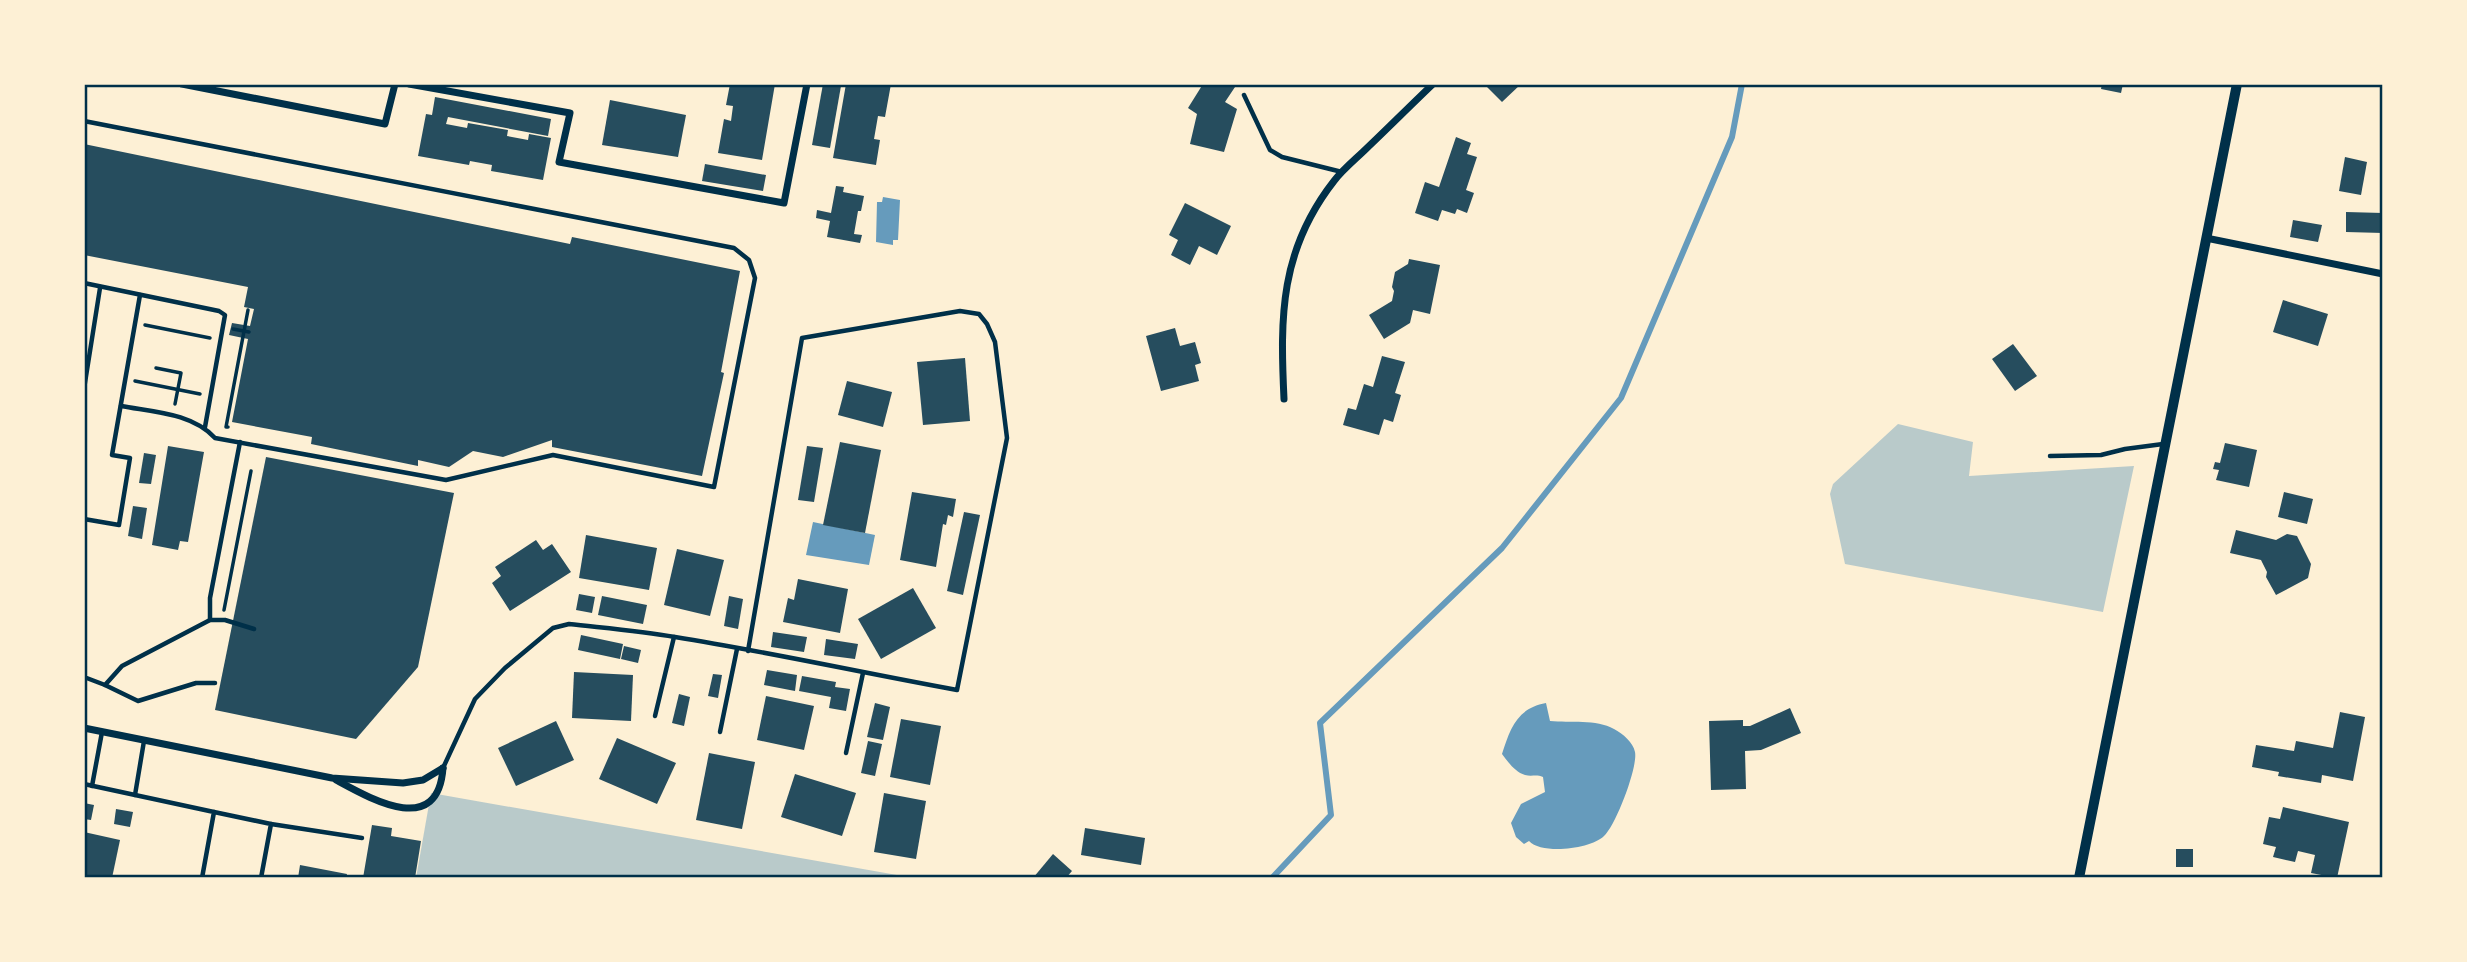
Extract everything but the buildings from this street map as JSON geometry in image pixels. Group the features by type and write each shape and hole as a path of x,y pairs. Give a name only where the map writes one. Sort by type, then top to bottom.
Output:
{"street":[{"path":"182,84 385,124 395,84"},
{"path":"409,84 570,113 559,162 784,203 807,84"},
{"path":"1284,399 1281,339 1284,295 1292,262 1307,222 1334,181 1433,84"},
{"path":"2079,878 2236,84"},
{"path":"2206,238 2383,274"},
{"path":"84,728 332,778 403,783 423,780 443,768"},
{"path":"332,778 377,803 400,808 420,807 442,784 443,768"}],"lane":[{"path":"1244,95 1270,150 1282,157 1343,172"},
{"path":"84,121 734,248 749,260 755,278 714,487 553,456 446,480 215,438 205,427 183,418 121,406"},
{"path":"84,284 219,311 225,315 205,427"},
{"path":"84,389 100,288"},
{"path":"84,519 119,525 130,458 112,454 140,295"},
{"path":"443,768 475,699 505,668 553,628 569,624 674,637 863,673 957,690 1007,438 995,342 979,314 960,311 802,338 748,651"},
{"path":"210,620 210,598 240,442"},
{"path":"2050,456 2101,455 2166,443"},
{"path":"106,685 122,666 210,620 225,620 254,629"},
{"path":"655,716 674,637"},
{"path":"720,732 737,649"},
{"path":"846,753 863,673"},
{"path":"84,677 138,701 197,683 215,683"},
{"path":"92,786 103,731"},
{"path":"135,795 145,740"},
{"path":"84,784 271,824 362,838"},
{"path":"202,878 214,811"},
{"path":"261,878 271,824"}],"path":[{"path":"237,429 226,427 247,332 248,310"},
{"path":"143,325 212,339"},
{"path":"231,329 247,332"},
{"path":"156,368 181,373 174,407"},
{"path":"133,381 201,395"},
{"path":"224,612 251,471"}],"shaded area":[{"path":"1898,424 1973,442 1969,476 2134,466 2103,612 1845,564 1830,494 1833,484"},
{"path":"431,793 914,878 416,878"}],"water":[{"path":"883,197 900,200 898,240 893,240 893,245 876,242 877,202 882,202"},
{"path":"813,522 875,535 869,565 806,555"},
{"path":"1546,703 1550,721 1607,726 1627,739 1635,752 1630,782 1609,830 1598,841 1578,847 1544,848 1529,841 1524,844 1516,837 1511,823 1521,804 1545,792 1543,777 1521,774 1502,754 1508,736 1521,715"}],"waterway":[{"path":"1272,878 1331,815 1320,723 1502,548 1621,398 1732,137 1742,84"}]}
